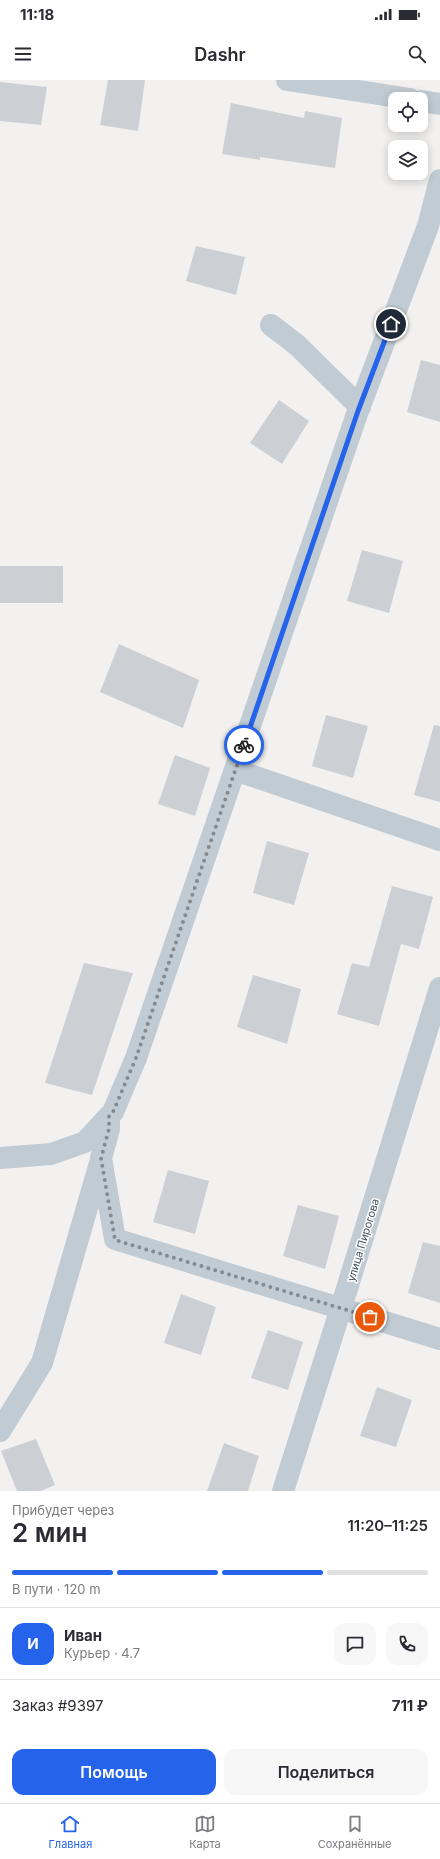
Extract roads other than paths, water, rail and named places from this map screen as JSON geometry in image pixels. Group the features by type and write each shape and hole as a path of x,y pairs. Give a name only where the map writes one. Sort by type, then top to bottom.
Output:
{"street":[{"path":"287,80 388,96"},
{"path":"428,102 440,104"},
{"path":"0,1158 50,1154 85,1142 113,1112 136,1058 360,407 428,226 440,180"},
{"path":"271,326 297,345 360,407"},
{"path":"235,770 440,840"},
{"name":"улица Пирогова","path":"283,1491 440,988"},
{"path":"0,1431 42,1363 109,1129 109,1116"},
{"path":"101,1158 115,1240 440,1339"}]}
